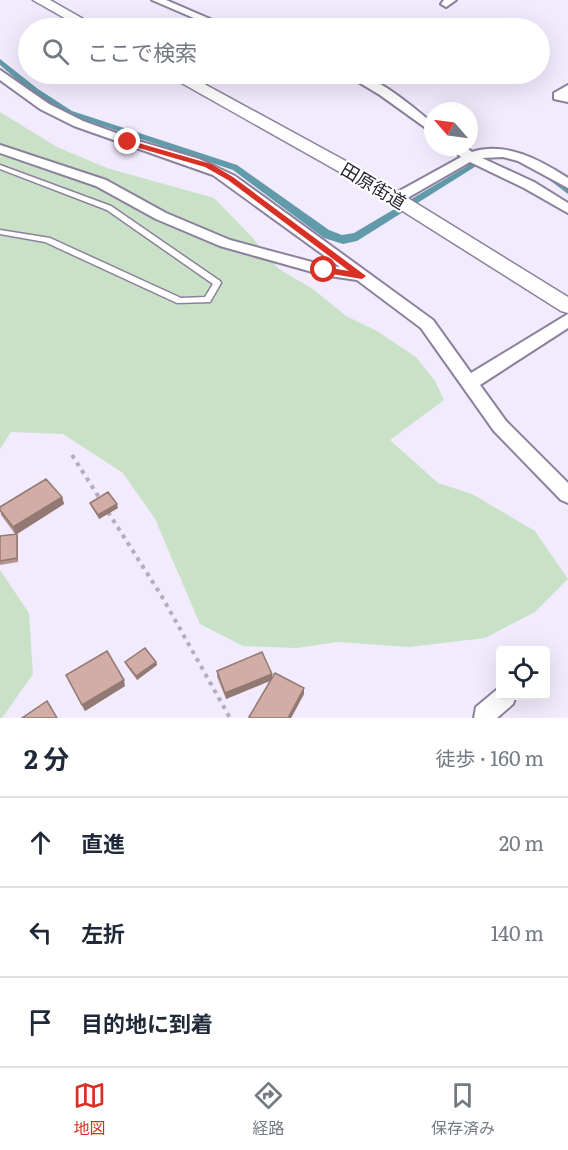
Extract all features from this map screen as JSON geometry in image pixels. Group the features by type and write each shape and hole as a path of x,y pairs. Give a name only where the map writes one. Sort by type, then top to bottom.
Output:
{"street":[{"path":"40,0 73,18"},
{"path":"157,0 201,18"},
{"path":"0,74 22,94 60,115 128,142 208,165 427,324 500,426 568,495"},
{"name":"田原街道","path":"194,84 397,198 568,306"},
{"path":"369,84 384,92 424,122"},
{"path":"568,89 558,96 568,98"},
{"path":"0,149 101,183 162,216 225,243 324,270 362,276"},
{"path":"397,198 470,157 490,151 516,156 544,167 568,184"},
{"path":"470,157 530,185 568,209"},
{"path":"469,383 568,320"},
{"path":"486,718 484,715 500,700"}],"lane":[{"path":"0,167 109,208 217,283 207,300 180,302 47,240 0,232"}],"path":[{"path":"72,455 161,595 230,718"}],"green space":[{"path":"0,112 57,147 107,168 214,198 279,269 313,289 346,316 377,331 416,357 435,381 444,400 390,440 438,483 472,494 535,531 568,579 535,612 485,638 409,647 337,642 297,648 243,646 200,624 155,519 123,473 63,434 11,432 0,449"},
{"path":"0,570 29,613 33,674 2,718 0,718"}],"water":[{"path":"0,59 18,73 18,81 0,65"},
{"path":"22,84 32,84 72,111 237,165 329,230 342,235 354,233 484,156 514,157 568,188 568,194 541,174 521,163 489,158 357,241 343,244 324,238 233,170 67,114"}],"building":[{"path":"46,479 62,497 13,527 0,507"},
{"path":"108,492 117,504 98,515 90,503"},
{"path":"17,534 17,558 0,561 0,536"},
{"path":"145,648 156,662 136,676 125,662"},
{"path":"107,651 124,680 82,705 66,675"},
{"path":"262,652 272,674 225,693 217,671"},
{"path":"275,673 304,688 288,718 249,717"},
{"path":"47,701 57,718 22,718"}],"route":[{"path":"128,142 208,165 362,276 324,270"}]}
